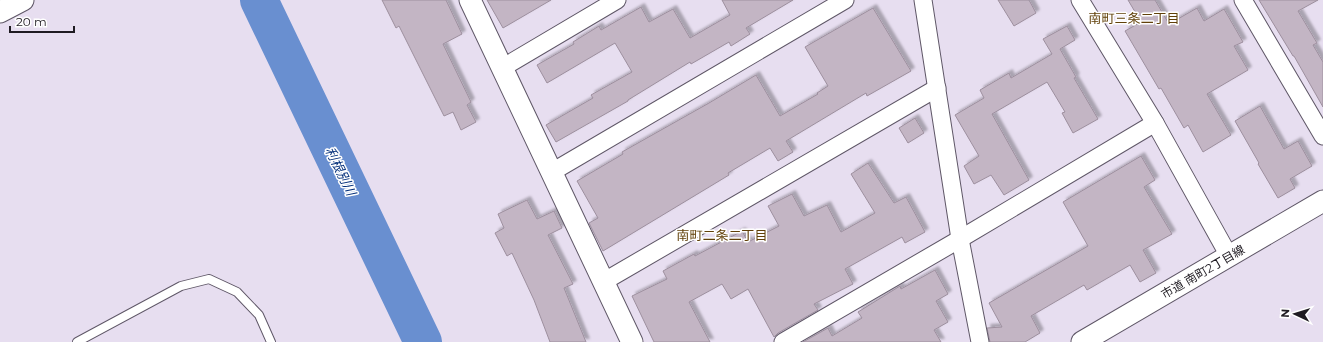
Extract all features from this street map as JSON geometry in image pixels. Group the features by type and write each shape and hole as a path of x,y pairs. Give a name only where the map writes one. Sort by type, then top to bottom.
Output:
{"street":[{"path":"0,12 23,0"},
{"path":"470,0 632,342"},
{"path":"502,68 617,0"},
{"path":"552,172 845,0"},
{"path":"923,0 960,239 980,342"},
{"path":"1080,0 1155,123 1229,256"},
{"path":"1243,0 1323,136"},
{"path":"603,282 937,88"},
{"path":"783,342 1155,123"},
{"name":"市道 南町2丁目線","path":"1082,342 1323,201"}],"lane":[{"path":"77,342 181,286 209,279 237,292 259,315 271,342"}],"building":[{"path":"382,0 446,0 462,34 443,44 471,102 467,105 476,122 461,130 453,112 444,116 399,26 396,28"},
{"path":"487,0 551,0 503,28"},
{"path":"722,0 793,0 746,28 750,34 731,46 729,42 691,64 690,62 628,101 556,142 546,125 593,98 591,95 632,72 615,43 547,83 537,65 574,44 573,42 599,26 601,30 641,7 649,22 673,9 690,38 730,15"},
{"path":"998,0 1029,0 1036,13 1014,26"},
{"path":"1128,0 1155,0 1169,24 1197,8 1204,21 1224,9 1243,42 1234,46 1248,70 1207,94 1231,135 1203,152 1188,125 1184,128 1125,31 1141,22"},
{"path":"1259,0 1318,0 1298,11 1317,43 1313,45 1323,62 1323,107 1294,56"},
{"path":"873,8 911,71 867,96 866,93 786,141 793,152 778,161 770,148 728,173 729,175 603,251 589,223 598,218 577,181 623,154 622,152 756,75 780,116 818,94 817,93 828,86 805,47"},
{"path":"1067,26 1075,40 1060,49 1076,77 1074,78 1098,119 1073,133 1062,113 1065,112 1047,82 992,114 1029,180 1004,195 991,175 974,184 964,166 979,156 955,115 984,98 980,90 1009,73 1011,78 1052,54 1043,39"},
{"path":"1260,106 1284,149 1298,141 1312,166 1290,179 1295,188 1278,198 1235,121"},
{"path":"915,118 924,133 908,143 899,128"},
{"path":"1141,156 1155,180 1144,187 1172,234 1143,250 1156,273 1140,282 1130,265 1087,290 1084,285 1031,316 1040,333 1025,342 990,342 987,328 1002,327 989,303 1088,246 1063,202"},
{"path":"868,163 894,203 906,197 925,232 905,243 902,237 845,269 853,284 814,304 818,310 778,333 774,337 748,289 731,299 722,284 689,302 710,342 654,342 632,296 667,279 663,271 742,231 748,242 779,226 768,206 792,194 804,216 827,205 841,232 875,213 851,174"},
{"path":"527,200 537,219 554,211 562,228 548,235 573,284 564,288 586,342 550,342 534,300 512,253 507,256 495,233 504,228 498,214"},
{"path":"935,270 948,294 936,301 948,322 934,330 941,342 803,342 828,328 832,336 862,318 858,312 900,286 901,289"}],"waterway":[{"name":"利根別川","path":"259,0 423,342"}],"district":[{"name":"南町三条二丁目","path":"1134,18"},
{"name":"南町二条二丁目","path":"722,235"}]}
